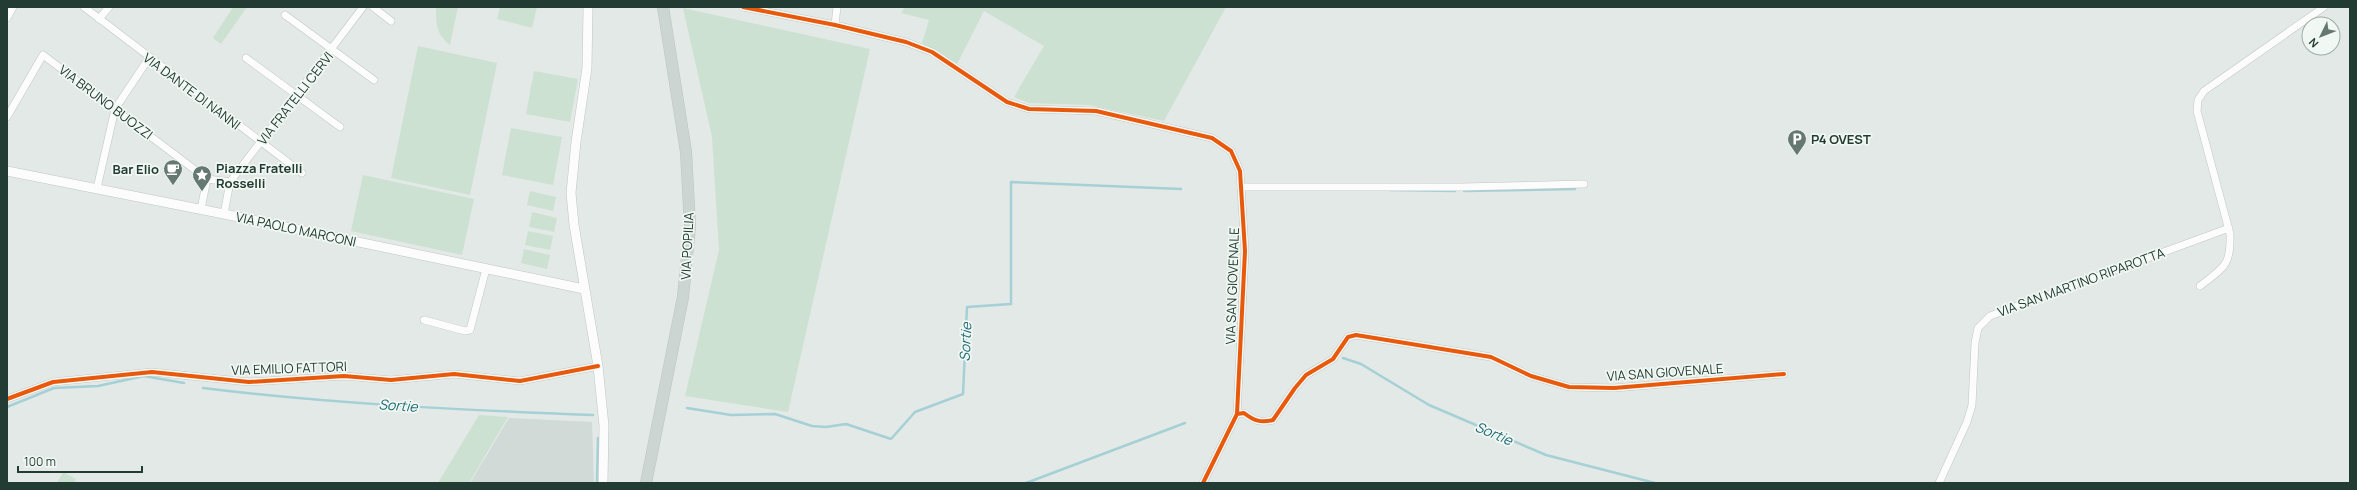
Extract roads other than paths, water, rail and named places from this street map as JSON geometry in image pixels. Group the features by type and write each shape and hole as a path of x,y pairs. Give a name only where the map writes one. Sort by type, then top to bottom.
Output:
{"main road":[{"name":"VIA POPILIA","path":"646,483 684,297 690,226 686,152 663,7"}],"street":[{"path":"7,18 13,7"},
{"name":"VIA DANTE DI NANNI","path":"84,7 302,173"},
{"path":"99,19 109,7"},
{"name":"VIA FRATELLI CERVI","path":"224,214 230,182 364,7"},
{"path":"372,7 391,21"},
{"path":"588,7 587,68 576,142 571,194 584,289 598,366 604,426 603,483"},
{"name":"VIA SAN GIOVENALE","path":"743,7 835,25 906,42 932,52 1007,102 1029,109 1096,111 1212,138 1231,151 1240,171 1245,251 1237,414 1203,483"},
{"path":"835,25 837,7"},
{"path":"2200,286 2225,267 2231,253 2229,228 2197,111 2198,100 2204,90 2324,7"},
{"path":"285,15 374,80"},
{"name":"VIA BRUNO BUOZZI","path":"7,117 43,55 207,179 230,182"},
{"path":"97,188 115,110 149,58"},
{"path":"246,58 340,127"},
{"name":"VIA PAOLO MARCONI","path":"7,171 201,209 584,289"},
{"path":"201,209 207,179"},
{"path":"1242,187 1461,187 1584,184"},
{"name":"VIA SAN MARTINO RIPAROTTA","path":"1939,483 1967,422 1972,405 1975,342 1978,328 1990,316 2229,228"},
{"path":"424,320 465,331 470,330 486,268"},
{"name":"VIA SAN GIOVENALE","path":"1237,414 1244,413 1253,420 1264,422 1274,420 1306,376 1333,359 1348,337 1356,335 1491,357 1531,376 1569,387 1614,388 1784,374"},
{"name":"VIA EMILIO FATTORI","path":"7,399 53,382 152,372 249,382 344,376 391,380 454,374 520,381 598,366"}],"waterway":[{"name":"Sortie","path":"687,408 731,415 775,414 812,426 826,427 846,424 891,439 915,412 963,394 967,307 1011,304 1011,182 1181,189"},
{"name":"Sortie","path":"1464,191 1575,189"},
{"name":"Sortie","path":"1390,190 1455,191"},
{"name":"Sortie","path":"1343,358 1361,364 1429,405 1546,455 1655,483"},
{"name":"Sortie","path":"7,407 54,388 98,386 144,376 184,383"},
{"name":"Sortie","path":"203,388 252,394 349,402 593,415"},
{"name":"Sortie","path":"1026,483 1185,423"},
{"name":"Sortie","path":"597,483 598,438"}],"place":[{"name":"P4 OVEST","path":"1797,156"},
{"name":"Bar Elio","path":"173,186"},
{"name":"Piazza Fratelli Rosselli","path":"202,192"}]}
